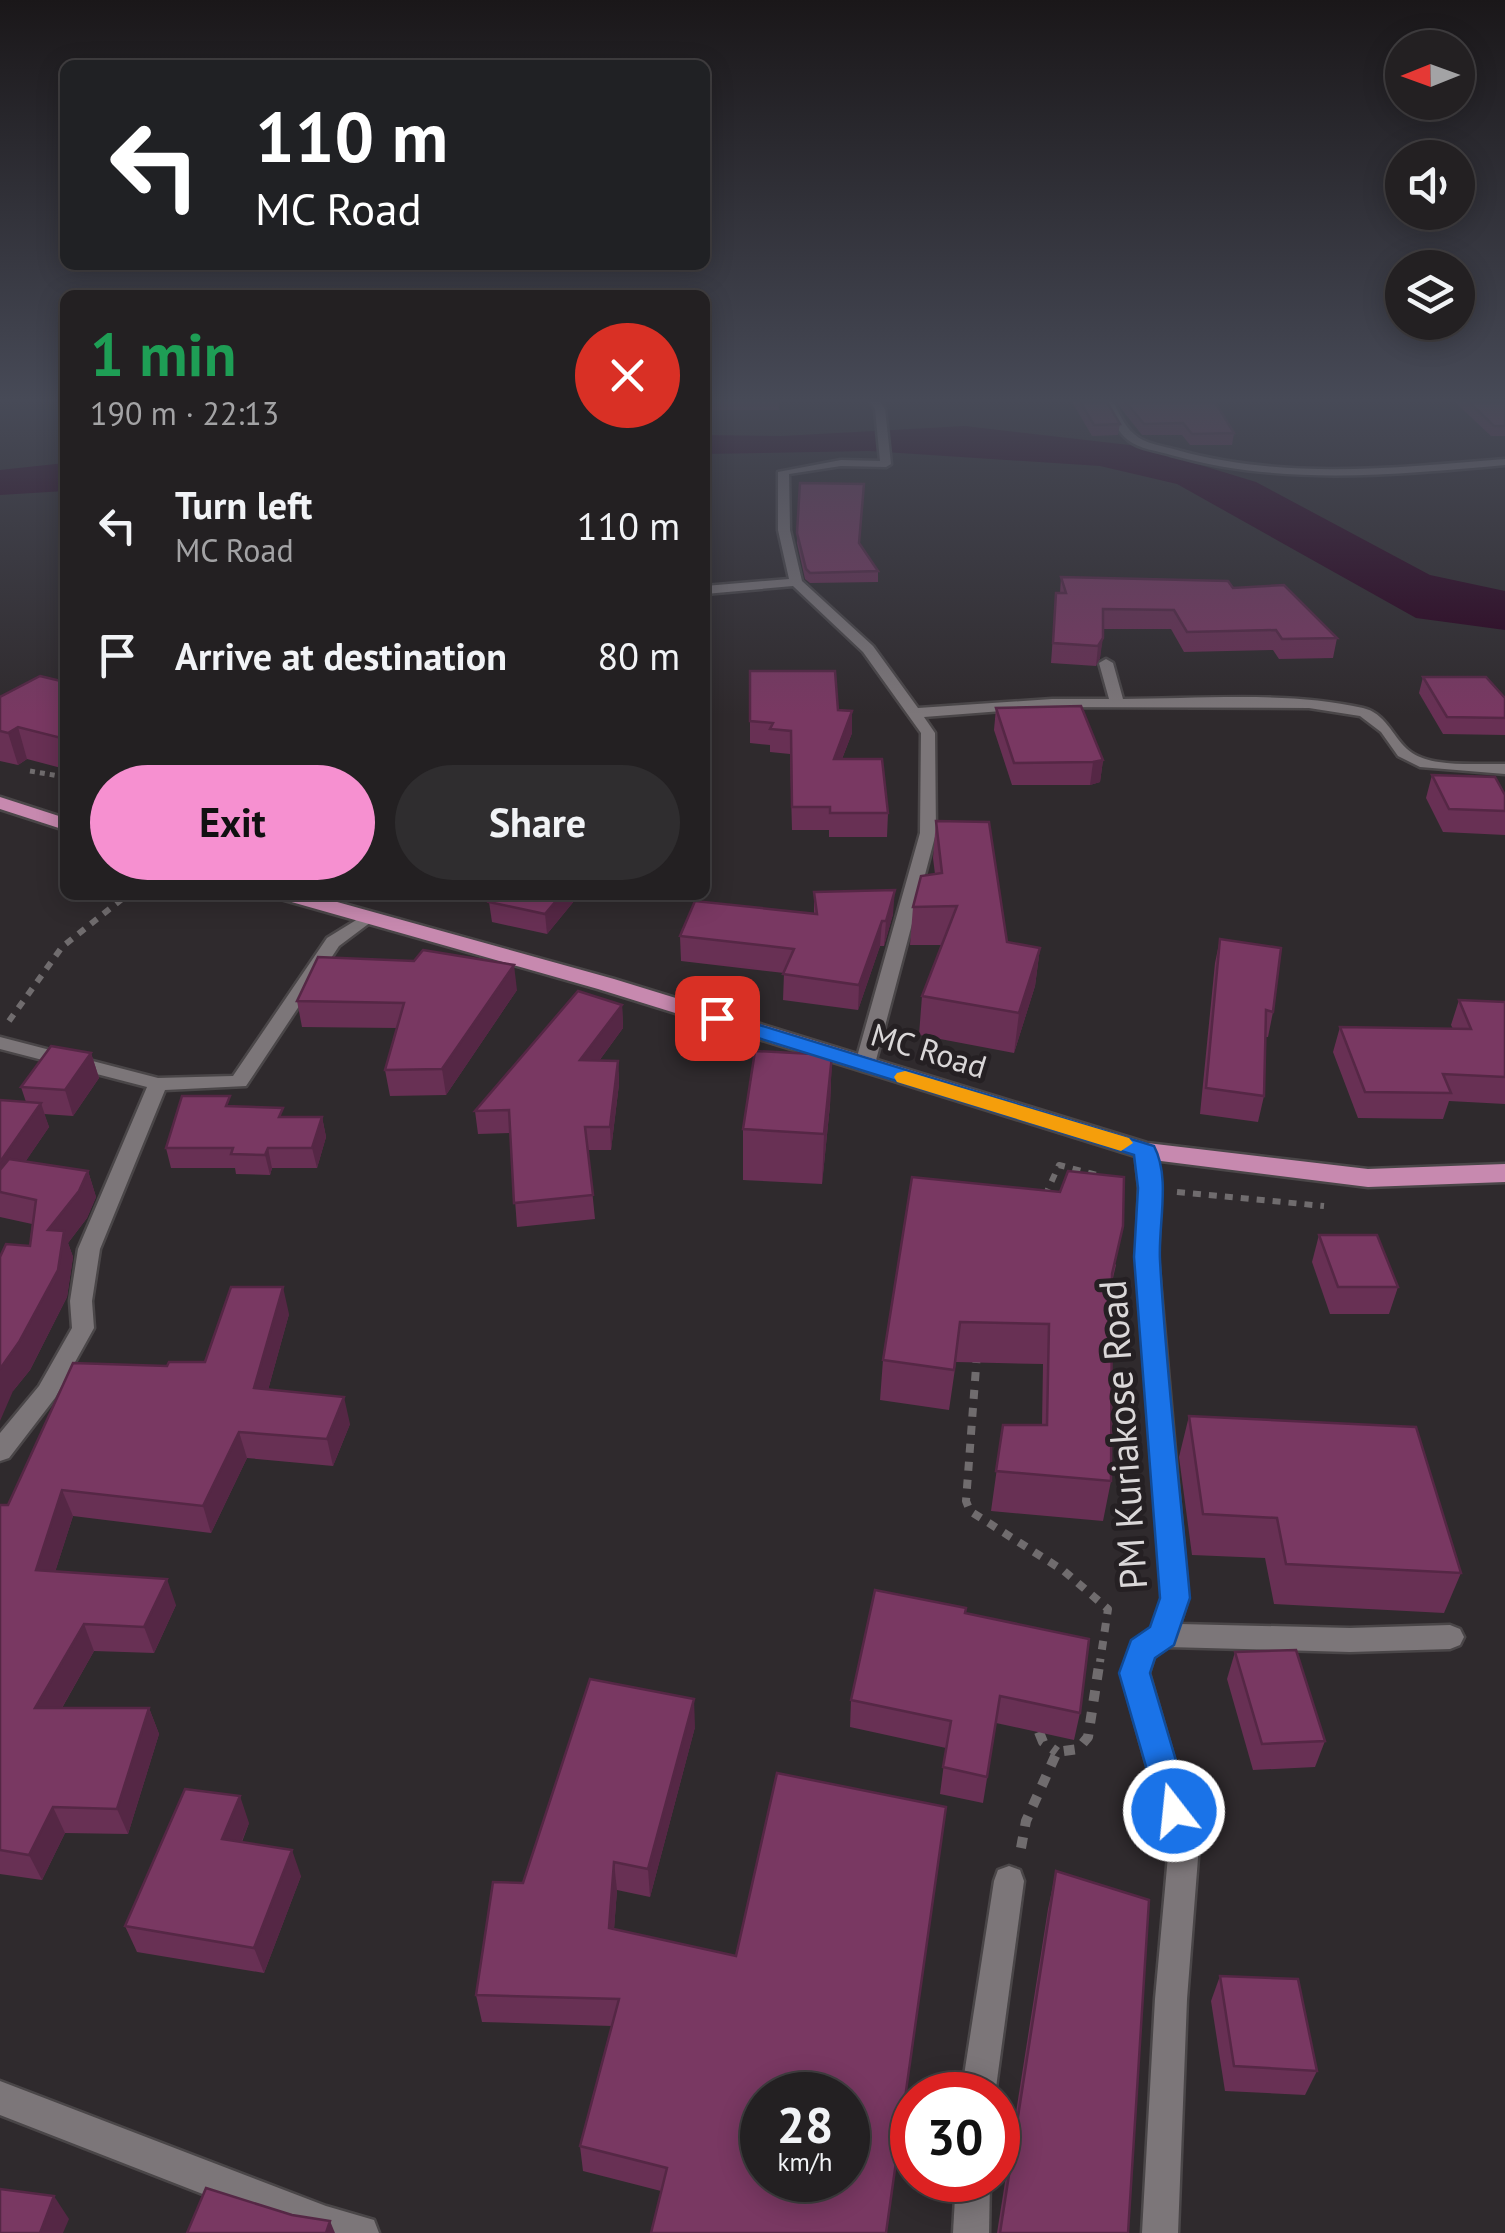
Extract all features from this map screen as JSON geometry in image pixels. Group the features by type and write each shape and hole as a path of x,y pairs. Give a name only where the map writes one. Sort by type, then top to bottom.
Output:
{"main road":[{"path":"0,803 60,822"},
{"name":"MC Road","path":"304,900 606,984 1146,1151 1368,1178 1505,1174"}],"street":[{"path":"784,506 784,530 796,582 868,650 928,733 928,833 866,1064"},
{"path":"710,590 796,582"},
{"path":"1106,664 1116,702"},
{"path":"914,714 1116,702 1240,701 1344,708 1364,712 1376,720 1412,760 1505,768"},
{"path":"0,1044 158,1084 239,1082 333,942 366,919"},
{"path":"0,1451 47,1392 83,1328 81,1302 89,1249 158,1084"},
{"name":"PM Kuriakose Road","path":"1146,1151 1150,1188 1147,1257 1175,1598 1163,1635 1142,1650 1134,1673 1184,1845 1171,2000 1160,2233"},
{"path":"1163,1635 1350,1640 1450,1637"},
{"path":"982,2072 1014,1867"},
{"path":"0,2098 326,2224 360,2233"},
{"path":"971,2233 972,2202"}],"path":[{"path":"30,771 60,776"},
{"path":"0,1034 62,947 121,900"},
{"path":"1045,1204 1060,1166 1150,1188"},
{"path":"978,1334 966,1501 970,1512 1064,1570 1108,1610 1088,1737 1078,1749 1056,1752 1038,1732"},
{"path":"1014,1867 1026,1821 1056,1752"}],"shaded area":[{"path":"1217,506 1301,506 1430,575 1505,591 1505,630 1416,618"}],"building":[{"path":"799,506 862,506 859,543 878,571 810,573 797,533"},
{"path":"1061,577 1228,581 1233,588 1284,585 1337,638 1282,639 1276,630 1187,632 1174,610 1103,609 1103,638 1098,646 1053,643 1056,593 1066,593"},
{"path":"750,671 835,671 838,710 852,711 834,759 882,759 888,813 830,813 830,807 792,807 791,731 770,729 773,723 750,721"},
{"path":"40,676 60,681 60,738 18,727 8,733 0,731 0,697"},
{"path":"1423,677 1486,677 1505,698 1505,718 1447,717"},
{"path":"1081,706 1103,760 1014,763 996,708"},
{"path":"1432,775 1495,777 1505,795 1505,811 1449,809"},
{"path":"936,821 989,822 1007,942 1040,948 1019,1013 922,996 957,906 913,907 921,876 942,873"},
{"path":"895,890 859,985 783,974 794,949 680,936 695,901 817,914 814,892"},
{"path":"491,900 557,900 545,914"},
{"path":"1220,939 1281,948 1273,1012 1266,1010 1264,1096 1206,1088"},
{"path":"423,950 514,965 442,1069 385,1070 404,1003 297,1001 318,957 414,961"},
{"path":"578,991 622,1005 580,1060 618,1061 610,1127 585,1127 593,1195 514,1203 509,1110 475,1111"},
{"path":"1459,1000 1505,1002 1505,1077 1443,1074 1451,1093 1365,1092 1340,1027 1471,1029"},
{"path":"51,1046 91,1053 65,1090 21,1087"},
{"path":"755,1051 832,1055 824,1134 743,1129"},
{"path":"182,1096 230,1096 226,1106 283,1108 279,1117 322,1117 312,1148 268,1148 265,1155 231,1154 233,1148 166,1148"},
{"path":"0,1100 41,1103 0,1162"},
{"path":"9,1159 88,1171 79,1191 48,1230 64,1231 58,1270 0,1369 0,1257 6,1244 30,1246 36,1200 0,1192 0,1170"},
{"path":"1068,1171 1124,1177 1123,1226 1112,1274 1111,1481 996,1471 1003,1425 1047,1425 1049,1324 960,1322 954,1370 883,1360 912,1177 1060,1192"},
{"path":"1319,1235 1377,1235 1398,1287 1338,1287"},
{"path":"231,1287 283,1287 254,1388 344,1397 327,1439 239,1432 203,1506 62,1490 36,1570 167,1579 144,1627 84,1624 35,1708 149,1708 117,1809 53,1807 29,1855 0,1850 0,1505 8,1505 73,1363 167,1366 169,1362 205,1362"},
{"path":"1189,1416 1416,1427 1461,1573 1286,1564 1277,1518 1203,1514"},
{"path":"875,1590 1089,1639 1080,1713 1000,1696 987,1777 943,1767 951,1721 851,1700"},
{"path":"1296,1650 1325,1741 1262,1744 1235,1652"},
{"path":"590,1679 694,1699 648,1869 614,1862 609,1928 736,1956 777,1773 946,1807 909,2072 890,2072 890,2202 886,2233 651,2233 667,2168 580,2146 619,1999 476,1995 493,1882 523,1883"},
{"path":"185,1789 240,1796 222,1839 292,1850 254,1948 125,1926"},
{"path":"1056,1871 1149,1900 1128,2233 1000,2233 1005,2202 1020,2202 1020,2104"},
{"path":"1220,1976 1298,1979 1317,2071 1234,2066"},
{"path":"206,2188 292,2215 330,2221 326,2233 187,2233"},
{"path":"0,2189 54,2196 40,2233 0,2233"}],"slow traffic":[{"path":"905,1077 1121,1143"}],"route":[{"path":"717,1018 1146,1151 1150,1188 1147,1257 1175,1598 1163,1635 1142,1650 1134,1673 1174,1811"}]}
